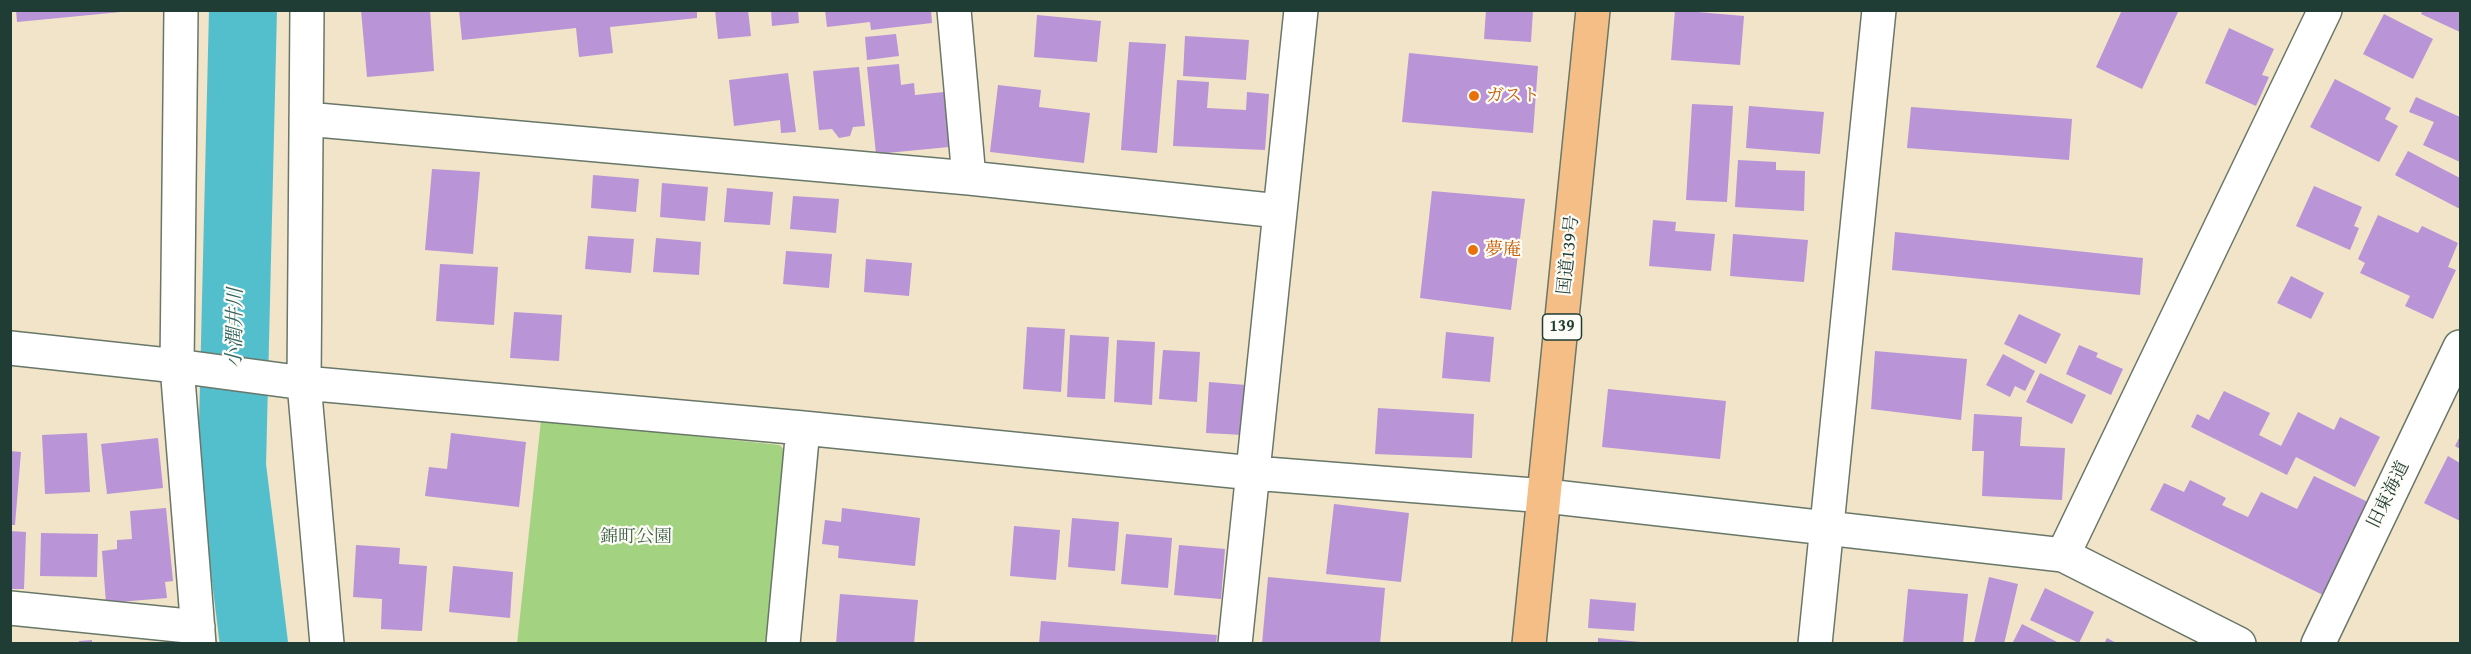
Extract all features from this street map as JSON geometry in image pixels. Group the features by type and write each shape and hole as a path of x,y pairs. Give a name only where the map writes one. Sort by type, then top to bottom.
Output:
{"highway":[{"name":"国道139号","path":"1529,644 1546,496 1593,10"}],"street":[{"path":"10,608 198,635 177,366 181,10"},
{"path":"307,10 304,382 327,644"},
{"path":"954,10 969,178"},
{"path":"1235,644 1301,10"},
{"path":"1815,644 1879,10"},
{"path":"2063,555 2325,10"},
{"path":"306,119 969,178 1279,211"},
{"path":"10,348 304,382 803,428 1253,473 1546,496 2063,555 2239,644"},
{"name":"旧東海道","path":"2318,644 2460,348"},
{"path":"783,644 803,428"}],"green space":[{"name":"錦町公園","path":"541,420 780,445 790,458 771,643 517,644"}],"building":[{"path":"16,10 121,10 121,12 17,22"},
{"path":"361,10 430,10 434,71 367,77"},
{"path":"459,10 697,10 697,18 610,27 613,53 579,57 576,28 462,40"},
{"path":"715,10 748,10 751,36 718,39"},
{"path":"771,10 798,10 799,23 772,26"},
{"path":"825,10 931,10 932,23 871,30 870,22 827,27"},
{"path":"1486,10 1533,10 1531,42 1484,39"},
{"path":"1675,10 1744,16 1740,65 1671,60"},
{"path":"2122,10 2179,10 2142,89 2096,67"},
{"path":"2423,10 2460,10 2460,32 2421,14"},
{"path":"2384,14 2433,39 2413,79 2363,54"},
{"path":"1037,15 1101,21 1097,62 1034,57"},
{"path":"2229,28 2274,49 2262,75 2269,77 2256,106 2205,83"},
{"path":"896,34 899,56 867,60 865,37"},
{"path":"1185,36 1249,40 1246,80 1183,76"},
{"path":"1129,42 1166,44 1157,153 1121,150"},
{"path":"1409,53 1538,66 1533,133 1402,122"},
{"path":"899,64 901,85 914,83 915,95 944,92 949,147 876,154 867,67"},
{"path":"859,67 865,126 853,127 850,136 839,138 832,129 819,130 813,71"},
{"path":"788,73 796,132 781,133 780,120 734,126 729,80"},
{"path":"2335,79 2391,108 2385,119 2398,126 2379,162 2310,127"},
{"path":"1177,80 1209,82 1207,108 1246,110 1247,92 1269,94 1265,150 1173,146"},
{"path":"998,85 1041,90 1039,107 1090,113 1084,163 990,152"},
{"path":"2416,97 2460,117 2460,162 2423,145 2434,122 2409,112"},
{"path":"1692,104 1733,106 1727,202 1686,200"},
{"path":"1749,106 1824,112 1820,154 1746,148"},
{"path":"1911,107 2072,119 2069,160 1907,148"},
{"path":"2408,151 2460,178 2460,209 2395,175"},
{"path":"1738,160 1776,162 1776,170 1805,171 1804,211 1735,207"},
{"path":"432,169 480,172 473,254 425,250"},
{"path":"593,175 639,179 636,212 591,208"},
{"path":"662,183 708,187 705,221 660,217"},
{"path":"2314,186 2362,207 2354,226 2359,228 2350,250 2296,226"},
{"path":"727,188 773,192 770,225 724,222"},
{"path":"1432,191 1525,199 1511,310 1420,298"},
{"path":"793,196 839,199 836,233 790,229"},
{"path":"2378,215 2418,233 2422,226 2458,243 2448,267 2456,270 2433,319 2405,306 2410,296 2360,273 2365,263 2358,259"},
{"path":"1653,220 1676,222 1675,231 1715,234 1711,271 1649,266"},
{"path":"1895,232 2143,258 2140,295 1892,270"},
{"path":"1733,234 1808,240 1804,282 1730,276"},
{"path":"588,236 634,239 631,273 585,269"},
{"path":"656,238 701,242 699,275 653,272"},
{"path":"786,251 832,254 829,288 783,284"},
{"path":"866,259 912,263 909,296 864,292"},
{"path":"440,264 498,267 494,325 436,321"},
{"path":"2291,276 2324,293 2311,319 2277,303"},
{"path":"514,312 562,315 559,361 510,358"},
{"path":"2019,314 2061,334 2046,364 2004,344"},
{"path":"1027,327 1065,329 1061,392 1023,389"},
{"path":"1446,332 1494,337 1490,382 1442,378"},
{"path":"1070,335 1109,337 1105,399 1067,397"},
{"path":"1117,340 1155,342 1152,405 1114,402"},
{"path":"2079,345 2098,353 2096,357 2123,369 2111,395 2066,374"},
{"path":"1163,350 1200,352 1197,402 1159,399"},
{"path":"1875,351 1967,359 1961,420 1871,409"},
{"path":"2003,354 2035,371 2025,391 2015,386 2010,397 1986,385"},
{"path":"2040,373 2086,395 2072,424 2026,402"},
{"path":"1209,382 1246,385 1243,435 1206,433"},
{"path":"1608,389 1726,401 1720,459 1602,447"},
{"path":"2224,391 2270,413 2259,435 2281,446 2298,412 2334,430 2340,417 2380,437 2355,487 2296,457 2287,475 2191,427 2197,414 2209,420"},
{"path":"1378,408 1474,414 1472,458 1375,454"},
{"path":"1974,414 2022,417 2020,446 2065,448 2062,500 1982,496 1984,451 1972,451"},
{"path":"87,433 90,492 45,494 42,435"},
{"path":"451,433 526,442 519,507 425,496 429,467 447,469"},
{"path":"2460,436 2460,449 2455,446"},
{"path":"158,438 163,488 107,494 101,444"},
{"path":"10,451 21,452 15,525 10,525"},
{"path":"2448,456 2460,463 2460,521 2424,503"},
{"path":"2314,476 2368,502 2323,595 2150,510 2164,483 2184,492 2190,480 2226,498 2222,505 2248,517 2261,492 2297,509"},
{"path":"1334,504 1409,513 1401,582 1326,574"},
{"path":"166,508 173,581 165,582 167,598 106,603 102,551 117,549 117,540 132,539 130,511"},
{"path":"842,508 920,518 915,566 838,558 839,546 822,544 825,520 841,522"},
{"path":"1072,518 1119,522 1115,571 1068,567"},
{"path":"1014,526 1060,530 1056,580 1010,576"},
{"path":"10,531 26,532 24,589 10,589"},
{"path":"41,533 98,534 97,577 40,576"},
{"path":"1126,534 1172,538 1168,588 1121,584"},
{"path":"356,545 400,548 399,564 427,566 422,631 381,629 382,599 353,597"},
{"path":"1179,545 1225,549 1221,599 1174,595"},
{"path":"453,566 513,572 510,618 449,612"},
{"path":"1268,577 1385,588 1380,644 1262,644"},
{"path":"1989,577 2018,584 2004,644 1974,644"},
{"path":"2045,588 2094,612 2079,643 2030,620"},
{"path":"1908,589 1968,594 1963,644 1903,644"},
{"path":"840,594 918,600 914,644 836,644"},
{"path":"1590,599 1636,603 1634,631 1588,628"},
{"path":"1041,621 1217,635 1216,644 1039,644"},
{"path":"2022,624 2061,644 2012,644"},
{"path":"1598,638 1641,642 1641,644 1598,644"},
{"path":"2107,638 2118,644 2104,644"},
{"path":"92,640 92,644 79,644 79,641"}],"waterway":[{"name":"小潤井川","path":"243,10 232,466 254,644"}],"place":[{"name":"ガスト","path":"1474,96"},
{"name":"夢庵","path":"1473,250"}]}
